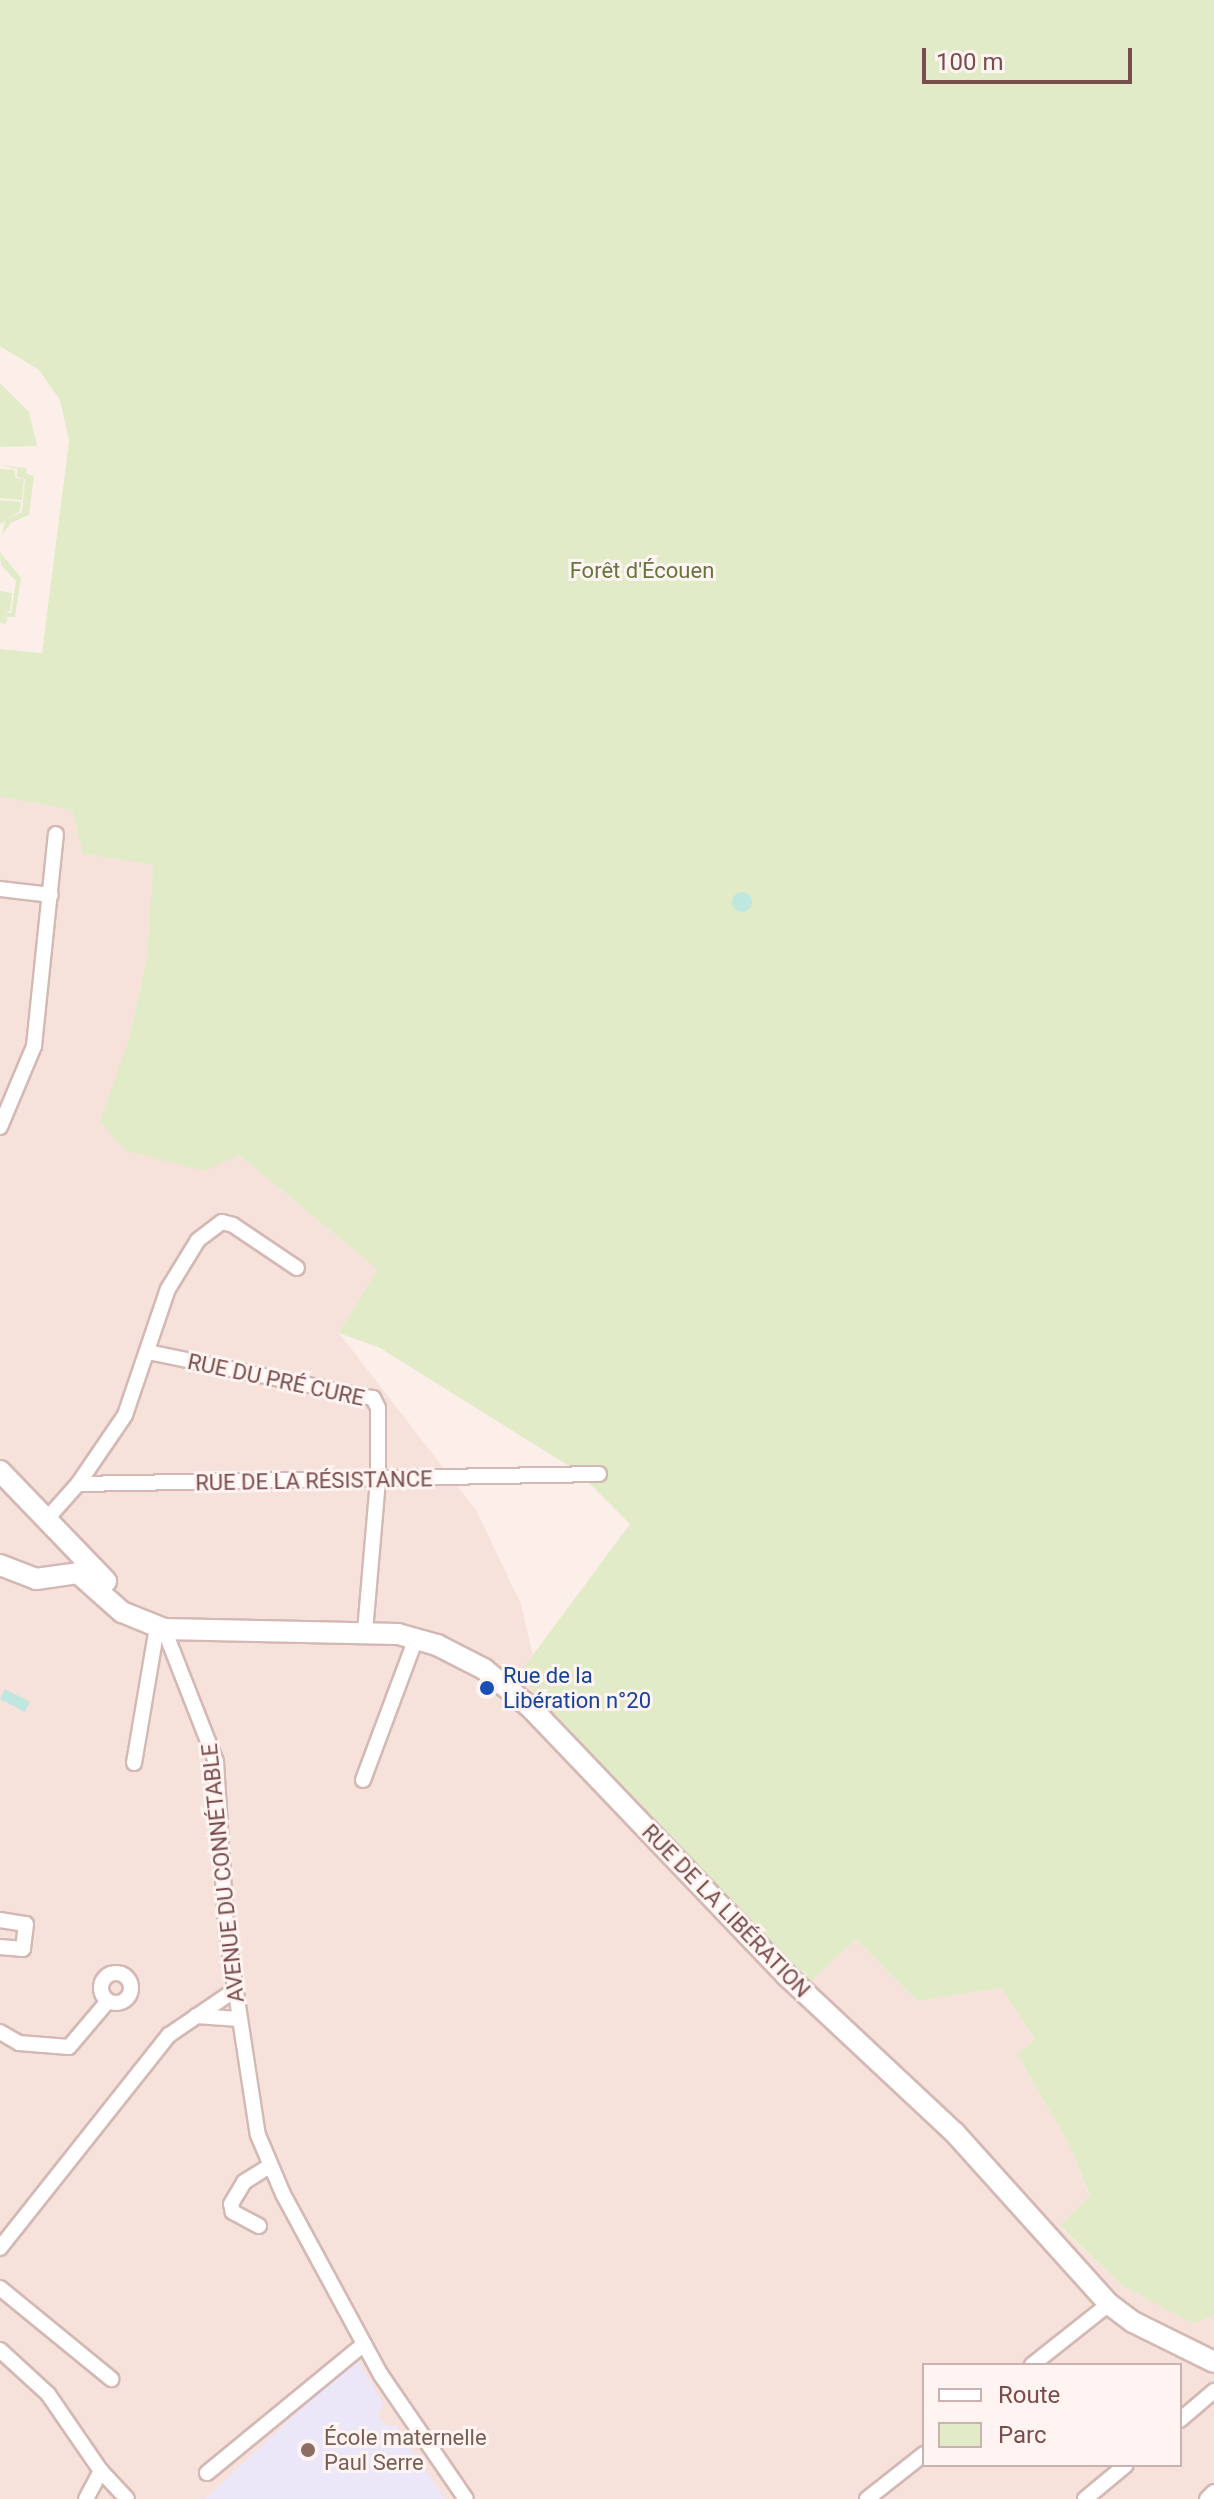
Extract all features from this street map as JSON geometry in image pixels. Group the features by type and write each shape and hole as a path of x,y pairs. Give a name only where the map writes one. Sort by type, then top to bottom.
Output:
{"main road":[{"path":"0,1471 45,1521 161,1628"},
{"path":"0,1565 36,1579 64,1572 84,1575 122,1612 161,1628"},
{"name":"RUE DE LA LIBÉRATION","path":"161,1628 365,1633 416,1638 465,1657 531,1708 786,1975 954,2132 1109,2304 1133,2322 1214,2362"}],"street":[{"path":"0,1127 34,1046 56,834"},
{"path":"0,889 51,895"},
{"path":"45,1521 78,1484 125,1415 168,1289 198,1240 222,1222 244,1230 297,1268"},
{"name":"RUE DU PRÉ CURE","path":"148,1352 373,1398 378,1408 378,1480"},
{"name":"RUE DE LA RÉSISTANCE","path":"78,1484 599,1474"},
{"path":"365,1633 378,1480"},
{"path":"64,1572 69,1544"},
{"path":"134,1763 161,1628"},
{"name":"AVENUE DU CONNÉTABLE","path":"161,1628 216,1762 235,1990 254,2119 270,2166 364,2344 431,2454 466,2499"},
{"path":"363,1780 416,1638"},
{"path":"0,1920 26,1924 23,1949 0,1947"},
{"path":"0,2248 169,2035 235,1990"},
{"path":"0,2032 19,2043 69,2047 108,2001"},
{"path":"196,2016 239,2019"},
{"path":"259,2226 233,2212 231,2204 244,2182 270,2166"},
{"path":"0,2288 111,2379"},
{"path":"1035,2363 1109,2304"},
{"path":"207,2473 364,2344"},
{"path":"0,2350 48,2394 101,2471 127,2499"},
{"path":"1182,2418 1214,2391"},
{"path":"867,2499 922,2456"},
{"path":"1085,2499 1124,2467"},
{"path":"86,2499 101,2471"},
{"path":"1207,2499 1214,2492"}],"shaded area":[{"path":"0,797 72,810 83,854 153,865 147,959 128,1042 101,1123 239,1155 377,1269 339,1333 476,1510 521,1604 543,1699 809,1983 856,1939 917,2001 1001,1988 1035,2039 1017,2054 1070,2146 1090,2197 1060,2227 1122,2286 1194,2324 1214,2315 1214,2499 0,2499"},
{"name":"École maternelle Paul Serre","path":"356,2357 383,2403 378,2416 388,2426 396,2425 445,2499 205,2499"}],"green space":[{"name":"Forêt d'Écouen","path":"0,0 1214,0 1214,2315 1194,2324 1122,2286 1060,2226 1090,2196 1070,2146 1017,2054 1035,2039 1001,1988 917,2001 856,1939 808,1984 518,1675 630,1524 577,1471 380,1348 339,1333 377,1269 239,1155 204,1171 126,1151 100,1122 128,1042 147,959 153,865 83,854 72,810 0,797 0,649 42,653 69,441 60,400 39,370 0,346"},
{"path":"0,383 29,412 37,446 0,447"},
{"path":"0,465 26,468 27,474 34,476 29,515 11,523 2,535 5,520 22,512 25,479 17,477 17,469"},
{"path":"0,469 15,470 15,478 24,479 22,500 0,498"},
{"path":"0,500 21,502 20,511 0,524"},
{"path":"0,552 21,578 15,617 7,617 6,624 0,623 0,591 12,593 10,611 5,612 11,613 16,581 1,565"}],"water":[{"path":"742,892 749,895 752,902 749,909 742,912 735,909 732,902 735,895"},
{"path":"5,1689 30,1702 25,1712 0,1699"}],"place":[{"name":"Rue de la Libération n°20","path":"487,1688"},
{"name":"École maternelle Paul Serre","path":"308,2450"}]}
